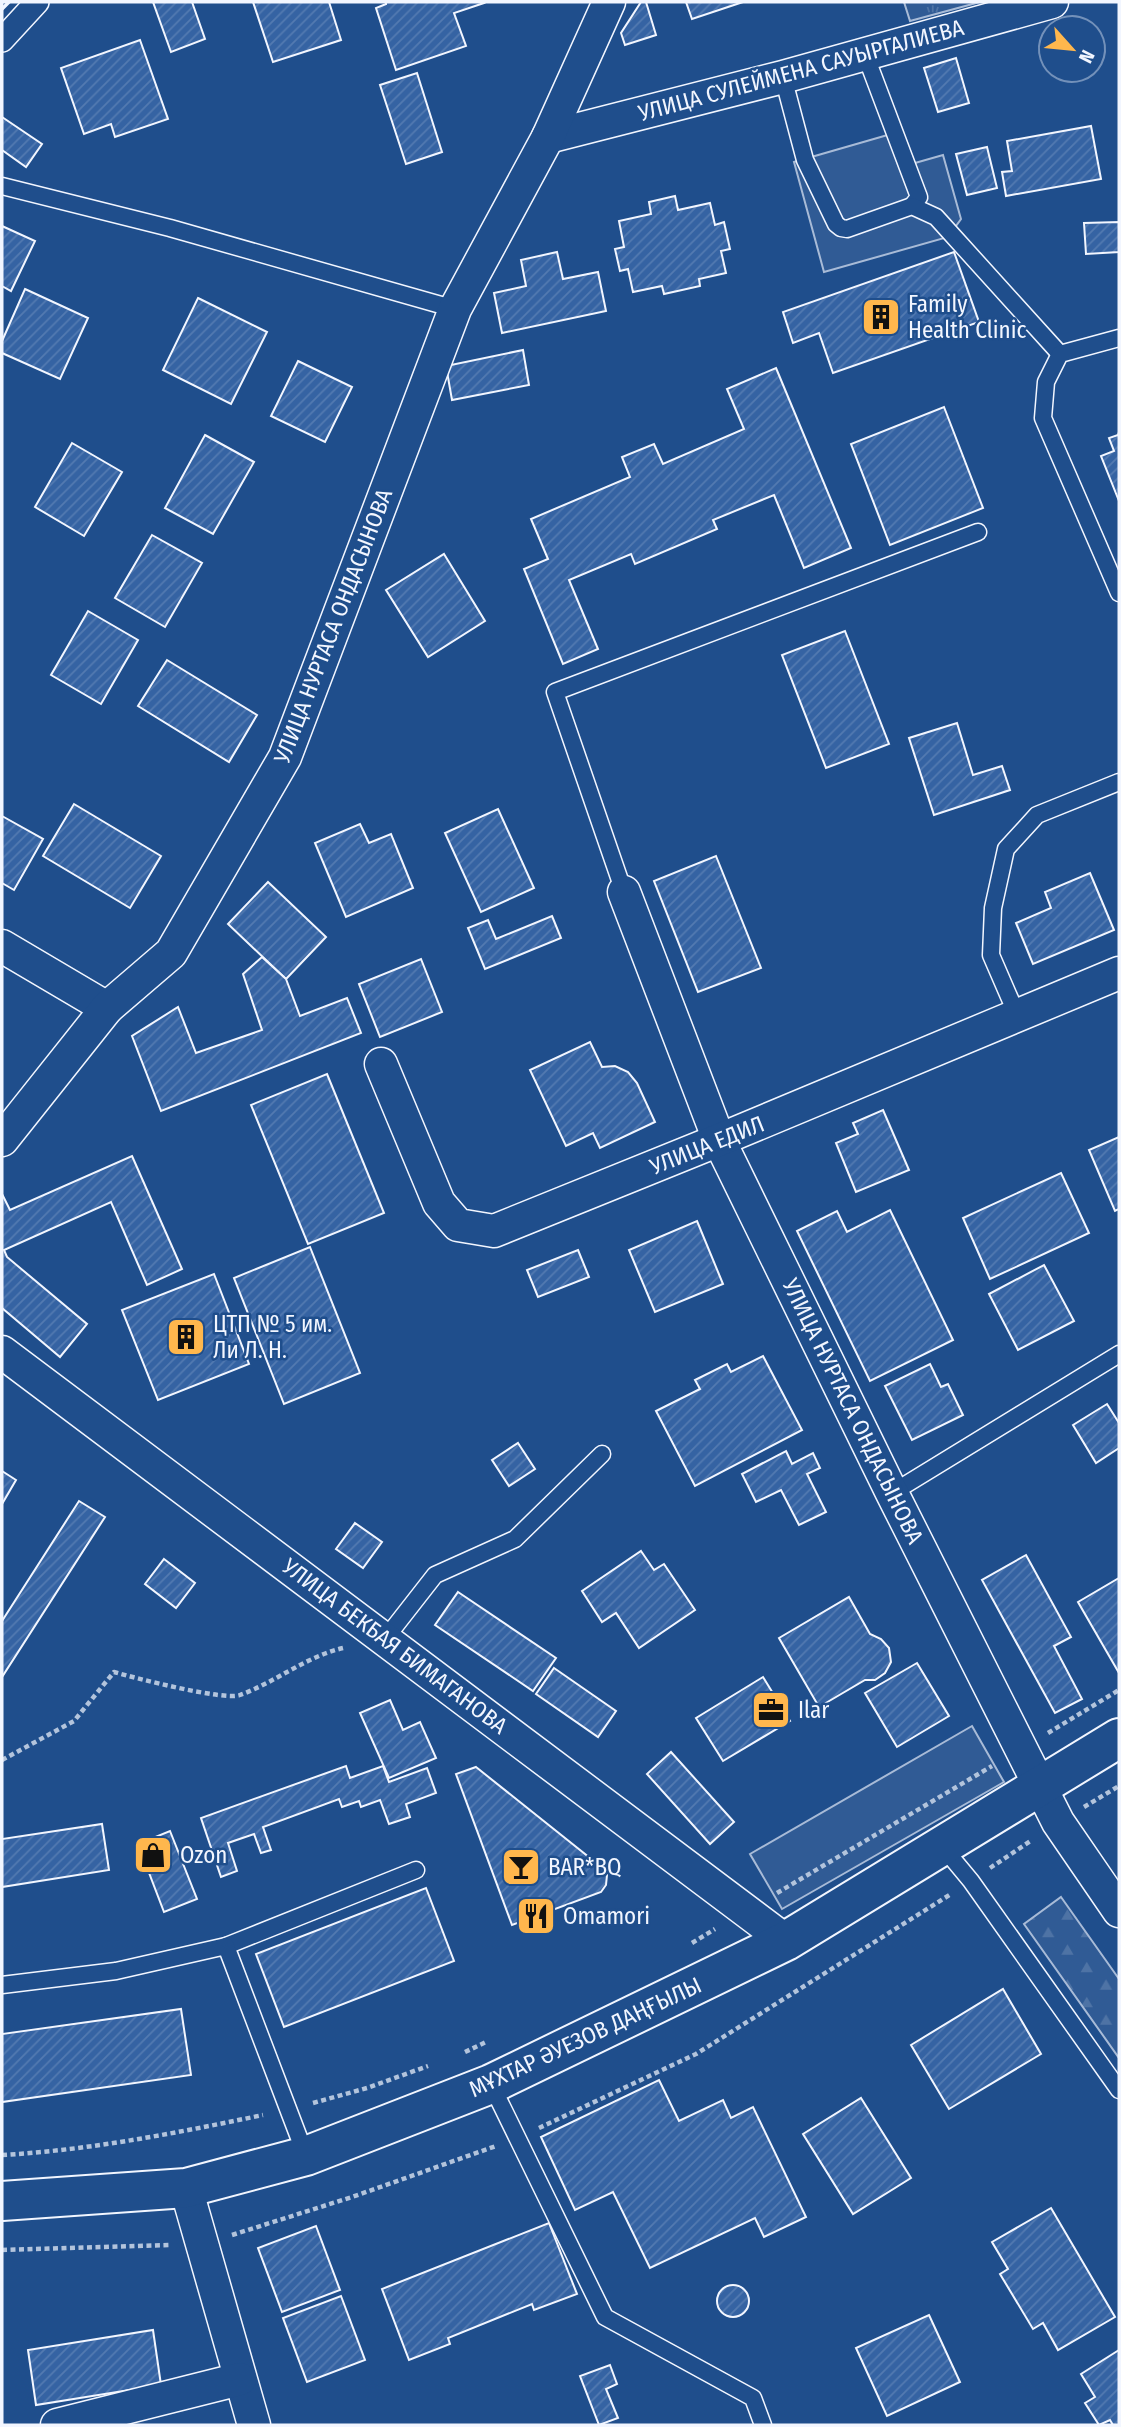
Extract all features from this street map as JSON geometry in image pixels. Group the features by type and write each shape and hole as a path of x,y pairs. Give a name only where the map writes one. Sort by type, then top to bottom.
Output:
{"main road":[{"name":"МҰХТАР ӘУЕЗОВ ДАҢҒЫЛЫ","path":"2,2200 186,2188 306,2156 491,2084 786,1941 1119,1738"}],"street":[{"path":"2,40 37,2"},
{"name":"УЛИЦА НУРТАСА ОНДАСЫНОВА","path":"2,1140 107,1008 170,954 285,757 455,309 548,137 609,2"},
{"name":"УЛИЦА СУЛЕЙМЕНА САУЫРГАЛИЕВА","path":"548,137 783,77 1052,2"},
{"name":"УЛИЦА НУРТАСА ОНДАСЫНОВА","path":"624,892 719,1140 892,1493 1058,1822 1119,1911"},
{"path":"2,946 107,1008"},
{"name":"УЛИЦА ЕДИЛ","path":"382,1064 439,1203 458,1225 494,1231 1119,974"},
{"name":"УЛИЦА БЕКБАЯ БИМАГАНОВА","path":"2,1352 786,1941"},
{"path":"186,2188 254,2425"},
{"path":"57,2425 240,2379"}],"lane":[{"path":"783,77 805,160 836,224 847,229 912,206 919,197 865,54"},
{"path":"2,186 170,228 455,309"},
{"path":"912,206 936,217 1060,354"},
{"path":"1119,338 1060,354 1046,382 1043,418 1119,593"},
{"path":"624,892 555,692 978,533"},
{"path":"1017,1015 991,955 993,908 1006,849 1037,815 1119,782"},
{"path":"892,1493 1119,1354"},
{"path":"385,1639 435,1575 515,1539 601,1454"},
{"path":"942,1846 971,1881 1119,2090"},
{"path":"2,1985 116,1971 226,1946 416,1870"},
{"path":"226,1946 306,2156"},
{"path":"491,2084 605,2317 753,2398 763,2425"}],"path":[{"path":"2,1760 74,1721 114,1672 165,1686 238,1697 323,1653 385,1639"},
{"path":"691,1944 1119,1690"},
{"path":"464,2052 488,2042"},
{"path":"2,2155 62,2151 160,2136 287,2110 367,2088 440,2062"}],"green space":[{"path":"904,2 980,2 910,21"},
{"path":"1061,1897 1119,1979 1119,2058 1024,1924"}],"shaded area":[{"path":"898,132 908,165 943,155 961,219 948,237 824,272 794,162"},
{"path":"972,1726 1004,1782 782,1909 750,1854"}],"building":[{"path":"153,2 192,2 205,39 171,52"},
{"path":"253,2 329,2 341,40 273,62"},
{"path":"386,2 484,3 454,13 466,46 396,70 376,8"},
{"path":"641,2 646,2 656,35 625,45 621,33"},
{"path":"686,2 743,2 692,19"},
{"path":"140,40 168,119 115,137 111,124 84,134 61,68"},
{"path":"956,58 969,103 938,112 924,68"},
{"path":"417,73 442,152 406,164 380,85"},
{"path":"2,117 42,144 26,167 2,150"},
{"path":"1091,126 1101,179 1006,196 1002,172 1012,171 1007,141"},
{"path":"987,147 997,188 967,195 956,154"},
{"path":"675,196 678,210 710,203 715,225 724,222 730,249 721,251 726,273 699,279 700,286 664,294 662,286 633,292 628,269 620,271 615,249 624,247 619,221 651,214 649,202"},
{"path":"1119,222 1119,252 1086,254 1084,223"},
{"path":"2,226 35,241 11,291 2,286"},
{"path":"557,252 563,279 598,272 606,311 502,333 494,293 526,286 521,260"},
{"name":"Family Health Clinic","path":"954,252 979,322 833,373 819,333 793,343 783,312"},
{"path":"25,289 88,318 60,379 2,353 2,341"},
{"path":"198,298 267,332 231,404 163,370"},
{"path":"523,350 529,385 452,400 446,366"},
{"path":"298,361 352,387 325,442 271,416"},
{"path":"776,368 851,548 804,568 774,495 713,520 717,529 635,564 631,554 569,580 598,649 563,664 524,569 548,559 531,519 630,477 622,457 654,444 663,464 744,429 727,389"},
{"path":"944,407 983,508 890,545 851,444"},
{"path":"1119,432 1119,501 1101,456 1114,451 1109,438"},
{"path":"205,435 254,462 213,534 165,508"},
{"path":"72,443 122,472 84,536 35,507"},
{"path":"152,535 202,563 165,627 115,598"},
{"path":"444,554 485,621 428,657 386,590"},
{"path":"88,611 138,640 101,704 51,675"},
{"path":"845,631 889,744 826,768 782,655"},
{"path":"167,660 257,715 229,762 138,706"},
{"path":"957,723 973,775 1002,766 1010,790 934,815 909,738"},
{"path":"74,804 161,856 130,908 43,856"},
{"path":"498,809 534,888 481,912 445,833"},
{"path":"2,816 43,839 14,890 2,883"},
{"path":"360,824 369,843 391,834 413,888 346,917 315,843"},
{"path":"716,856 761,968 698,992 654,881"},
{"path":"1090,873 1114,930 1033,964 1016,923 1051,908 1045,892"},
{"path":"268,882 326,937 286,979 228,924"},
{"path":"552,916 561,938 485,969 468,928 488,920 496,939"},
{"path":"262,957 286,979 300,1016 347,998 361,1033 161,1111 132,1036 178,1007 196,1053 262,1030 243,974"},
{"path":"421,959 442,1012 380,1037 359,984"},
{"path":"590,1042 602,1067 615,1066 628,1072 637,1083 655,1122 600,1148 593,1133 566,1146 530,1070"},
{"path":"327,1074 384,1213 308,1244 251,1105"},
{"path":"883,1110 909,1170 856,1192 836,1143 858,1134 853,1123"},
{"path":"1119,1137 1119,1209 1115,1211 1089,1150"},
{"path":"132,1156 182,1269 147,1285 111,1202 4,1250 7,1257 87,1324 60,1357 2,1308 2,1194 10,1210"},
{"path":"1061,1173 1089,1233 990,1279 963,1218"},
{"path":"890,1210 953,1340 870,1381 797,1231 837,1211 847,1232"},
{"path":"697,1221 723,1284 655,1312 629,1250"},
{"path":"310,1247 360,1373 284,1404 234,1278"},
{"path":"578,1250 589,1277 538,1297 527,1270"},
{"path":"1044,1265 1074,1321 1018,1350 989,1294"},
{"name":"ЦТП № 5 им. Ли Л. Н.","path":"214,1274 249,1364 158,1400 122,1310"},
{"path":"763,1356 802,1430 695,1486 656,1411 700,1389 695,1380 727,1364 731,1372"},
{"path":"930,1364 941,1387 948,1384 963,1415 912,1440 885,1386"},
{"path":"1107,1404 1119,1423 1119,1448 1096,1463 1073,1425"},
{"path":"518,1443 535,1469 509,1486 492,1460"},
{"path":"786,1451 792,1464 813,1453 820,1468 807,1474 826,1512 799,1525 781,1490 756,1502 742,1474"},
{"path":"2,1471 16,1480 2,1504"},
{"path":"79,1501 105,1517 2,1677 2,1621"},
{"path":"355,1523 382,1542 363,1568 336,1549"},
{"path":"641,1551 654,1570 664,1564 695,1610 639,1648 616,1613 602,1622 582,1591"},
{"path":"1026,1555 1071,1637 1054,1646 1082,1699 1055,1713 982,1580"},
{"path":"164,1559 195,1583 176,1608 145,1584"},
{"path":"1119,1578 1119,1673 1078,1602"},
{"path":"458,1592 556,1658 533,1691 435,1625"},
{"path":"849,1597 870,1634 881,1639 889,1648 891,1662 885,1673 875,1680 865,1680 819,1707 779,1638"},
{"path":"917,1663 949,1716 897,1747 865,1693"},
{"path":"554,1668 616,1711 598,1737 536,1694"},
{"path":"763,1677 790,1721 723,1761 696,1718"},
{"path":"390,1700 403,1730 420,1722 436,1758 389,1778 360,1713"},
{"path":"671,1752 734,1822 710,1844 647,1774"},
{"path":"346,1766 350,1778 383,1766 389,1782 427,1768 436,1793 406,1804 410,1817 389,1824 380,1800 361,1807 359,1801 342,1807 339,1799 263,1827 271,1850 261,1853 254,1834 228,1843 237,1871 221,1877 201,1818"},
{"path":"476,1767 600,1866 607,1875 606,1885 601,1892 512,1925 456,1774"},
{"path":"102,1824 109,1870 2,1887 2,1839"},
{"path":"170,1831 197,1899 164,1912 138,1844"},
{"path":"426,1888 454,1961 284,2027 256,1954"},
{"path":"1003,1989 1041,2054 949,2109 911,2045"},
{"path":"181,2009 191,2075 2,2102 2,2034"},
{"path":"659,2080 679,2121 723,2100 731,2118 753,2107 806,2217 764,2237 755,2218 650,2268 613,2192 575,2210 541,2137"},
{"path":"861,2098 911,2178 853,2214 803,2134"},
{"path":"1051,2208 1115,2317 1058,2350 1043,2323 1033,2329 1000,2274 1008,2269 992,2242"},
{"path":"549,2223 577,2294 534,2310 532,2304 448,2338 450,2344 409,2360 382,2289"},
{"path":"316,2226 340,2290 282,2312 258,2248"},
{"path":"733,2285 744,2290 749,2301 744,2312 733,2317 722,2312 717,2301 722,2290"},
{"path":"341,2296 365,2360 307,2382 283,2318"},
{"path":"929,2315 960,2382 887,2416 856,2348"},
{"path":"153,2330 161,2385 36,2405 28,2350"},
{"path":"1119,2350 1119,2425 1113,2425 1110,2420 1099,2425 1085,2403 1095,2397 1081,2374"},
{"path":"610,2365 617,2384 606,2389 618,2418 599,2425 580,2376"}],"wall":[{"path":"2,9 9,2"}],"place":[{"name":"Family Health Clinic","path":"881,317"},
{"name":"ЦТП № 5 им. Ли Л. Н.","path":"186,1337"},
{"name":"Ilar","path":"771,1710"},
{"name":"Ozon","path":"153,1855"},
{"name":"BAR*BQ","path":"521,1867"},
{"name":"Omamori","path":"536,1916"}]}
